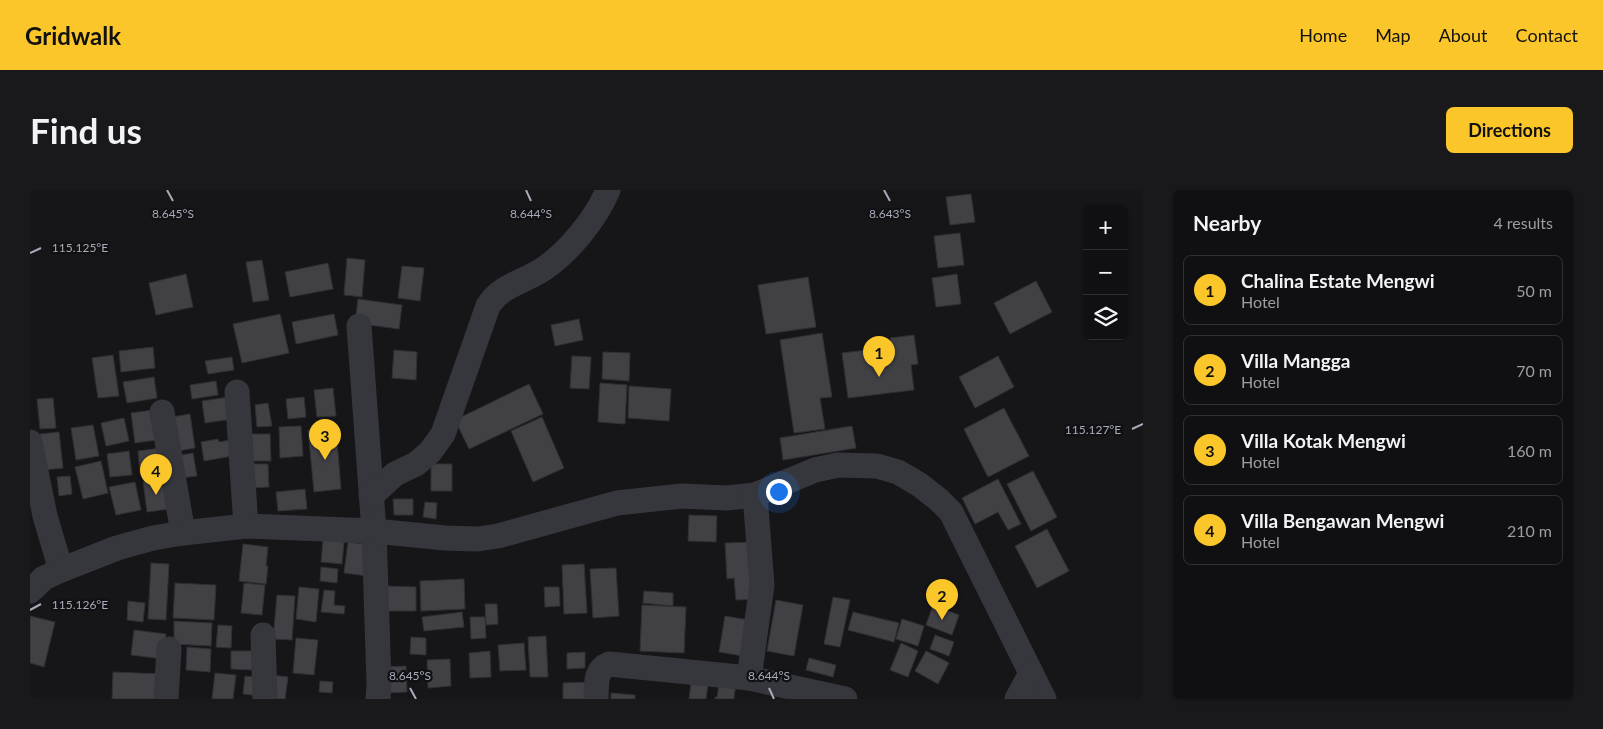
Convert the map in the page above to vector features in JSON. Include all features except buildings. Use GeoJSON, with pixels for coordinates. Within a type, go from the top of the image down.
{"type":"FeatureCollection","features":[{"type":"Feature","properties":{"kind":"street"},"geometry":{"type":"LineString","coordinates":[[371,496],[395,474],[416,464],[430,452],[443,434],[488,306],[493,298],[500,291],[552,263],[579,235],[594,215],[608,190]]}},
{"type":"Feature","properties":{"kind":"street"},"geometry":{"type":"LineString","coordinates":[[360,326],[374,531],[379,673],[378,699]]}},
{"type":"Feature","properties":{"kind":"street"},"geometry":{"type":"LineString","coordinates":[[237,392],[246,526]]}},
{"type":"Feature","properties":{"kind":"street"},"geometry":{"type":"LineString","coordinates":[[162,412],[182,534]]}},
{"type":"Feature","properties":{"kind":"street"},"geometry":{"type":"LineString","coordinates":[[30,442],[45,516],[61,570]]}},
{"type":"Feature","properties":{"kind":"street"},"geometry":{"type":"LineString","coordinates":[[30,591],[44,578],[61,570],[117,548],[153,538],[246,526],[374,531],[477,539],[498,536],[617,503],[682,496],[727,498],[755,496],[815,470],[838,465],[877,466],[898,472],[920,485],[951,512],[1044,699]]}},
{"type":"Feature","properties":{"kind":"street"},"geometry":{"type":"LineString","coordinates":[[749,678],[762,585],[755,496]]}},
{"type":"Feature","properties":{"kind":"street"},"geometry":{"type":"LineString","coordinates":[[263,635],[265,699]]}},
{"type":"Feature","properties":{"kind":"street"},"geometry":{"type":"LineString","coordinates":[[166,699],[169,649]]}},
{"type":"Feature","properties":{"kind":"street"},"geometry":{"type":"LineString","coordinates":[[596,699],[599,671],[603,666],[609,664],[749,678],[845,699]]}},
{"type":"Feature","properties":{"kind":"street"},"geometry":{"type":"LineString","coordinates":[[1017,699],[1032,673]]}},
{"type":"Feature","properties":{"kind":"place","name":"Chalina Estate Mengwi"},"geometry":{"type":"Point","coordinates":[879,377]}},
{"type":"Feature","properties":{"kind":"place","name":"Villa Kotak Mengwi"},"geometry":{"type":"Point","coordinates":[325,460]}},
{"type":"Feature","properties":{"kind":"place","name":"Villa Bengawan Mengwi"},"geometry":{"type":"Point","coordinates":[156,495]}},
{"type":"Feature","properties":{"kind":"place","name":"Villa Mangga"},"geometry":{"type":"Point","coordinates":[942,620]}}]}
